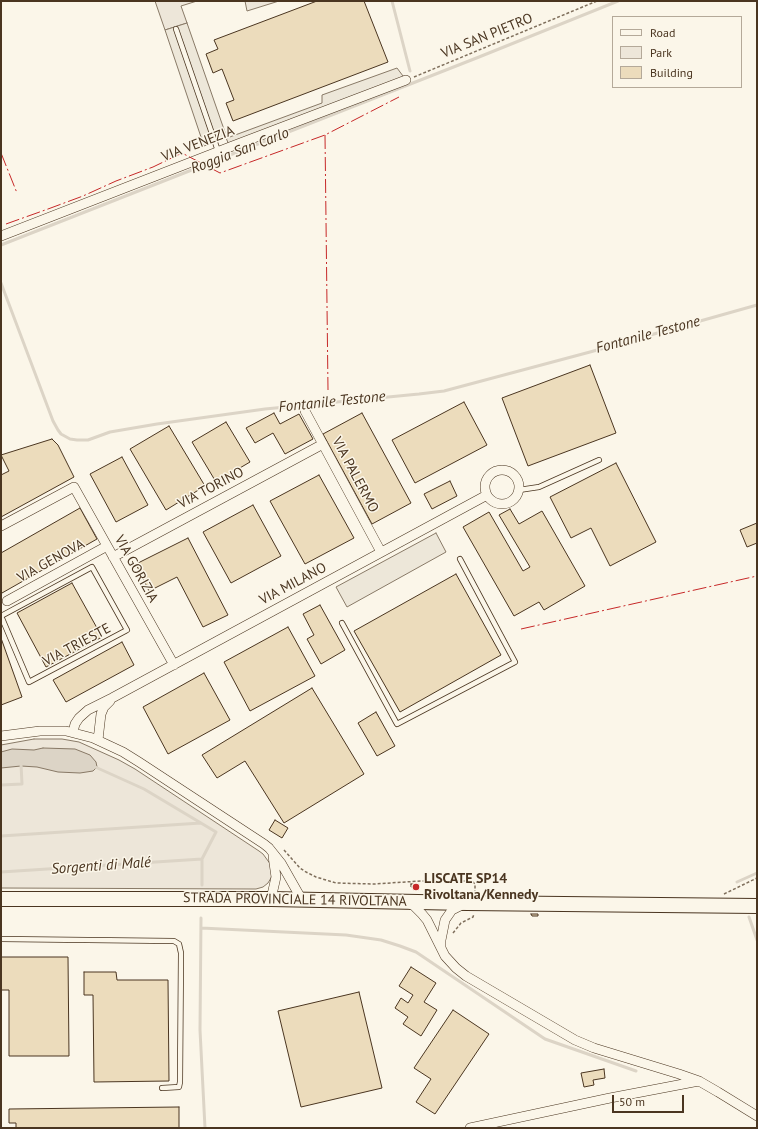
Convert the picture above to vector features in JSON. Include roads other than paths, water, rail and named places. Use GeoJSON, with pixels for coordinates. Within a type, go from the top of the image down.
{"type":"FeatureCollection","features":[{"type":"Feature","properties":{"kind":"main road","name":"STRADA PROVINCIALE 14 RIVOLTANA"},"geometry":{"type":"LineString","coordinates":[[1,899],[271,899],[757,906]]}},
{"type":"Feature","properties":{"kind":"street","name":"VIA VENEZIA"},"geometry":{"type":"LineString","coordinates":[[1,236],[218,151],[406,80]]}},
{"type":"Feature","properties":{"kind":"street","name":"VIA PALERMO"},"geometry":{"type":"LineString","coordinates":[[305,412],[381,552]]}},
{"type":"Feature","properties":{"kind":"street","name":"VIA TORINO"},"geometry":{"type":"LineString","coordinates":[[113,557],[323,444]]}},
{"type":"Feature","properties":{"kind":"street"},"geometry":{"type":"LineString","coordinates":[[501,470],[509,472],[516,477],[519,490],[513,500],[506,504],[500,504],[490,499],[487,495],[485,487],[487,478],[493,472],[501,470]]}},
{"type":"Feature","properties":{"kind":"street","name":"VIA GORIZIA"},"geometry":{"type":"LineString","coordinates":[[1,526],[74,487],[174,665]]}},
{"type":"Feature","properties":{"kind":"street","name":"VIA MILANO"},"geometry":{"type":"LineString","coordinates":[[73,732],[77,722],[85,712],[487,495]]}},
{"type":"Feature","properties":{"kind":"street","name":"VIA GENOVA"},"geometry":{"type":"LineString","coordinates":[[7,601],[107,546]]}},
{"type":"Feature","properties":{"kind":"street","name":"VIA MILANO"},"geometry":{"type":"LineString","coordinates":[[98,740],[101,714],[104,707],[112,698]]}},
{"type":"Feature","properties":{"kind":"street"},"geometry":{"type":"LineString","coordinates":[[1,736],[40,731],[62,730],[73,732],[98,740],[139,762],[264,844],[273,852],[281,863],[302,900]]}},
{"type":"Feature","properties":{"kind":"street"},"geometry":{"type":"LineString","coordinates":[[271,899],[276,881],[273,852]]}},
{"type":"Feature","properties":{"kind":"street"},"geometry":{"type":"LineString","coordinates":[[405,902],[414,906],[422,914],[449,961],[466,976],[568,1037],[594,1048],[679,1074],[699,1082],[757,1116]]}},
{"type":"Feature","properties":{"kind":"street"},"geometry":{"type":"LineString","coordinates":[[442,950],[440,940],[445,920],[452,910],[471,903]]}},
{"type":"Feature","properties":{"kind":"street"},"geometry":{"type":"LineString","coordinates":[[470,1128],[610,1098],[699,1082]]}},
{"type":"Feature","properties":{"kind":"lane"},"geometry":{"type":"LineString","coordinates":[[176,29],[218,151]]}},
{"type":"Feature","properties":{"kind":"lane"},"geometry":{"type":"LineString","coordinates":[[519,490],[539,487],[599,460]]}},
{"type":"Feature","properties":{"kind":"lane"},"geometry":{"type":"LineString","coordinates":[[342,623],[397,724],[515,662],[460,559]]}},
{"type":"Feature","properties":{"kind":"lane","name":"VIA TRIESTE"},"geometry":{"type":"LineString","coordinates":[[92,567],[127,630],[29,682],[1,616],[92,567]]}},
{"type":"Feature","properties":{"kind":"lane"},"geometry":{"type":"LineString","coordinates":[[1,939],[174,941],[180,944],[180,1082],[179,1087],[162,1088]]}},
{"type":"Feature","properties":{"kind":"waterway"},"geometry":{"type":"LineString","coordinates":[[392,1],[410,71]]}},
{"type":"Feature","properties":{"kind":"waterway","name":"Roggia San Carlo"},"geometry":{"type":"LineString","coordinates":[[1,245],[618,1]]}},
{"type":"Feature","properties":{"kind":"waterway","name":"Fontanile Testone"},"geometry":{"type":"LineString","coordinates":[[1,283],[53,421],[61,434],[70,439],[77,440],[88,440],[110,432],[157,424],[265,409],[444,391],[757,305]]}},
{"type":"Feature","properties":{"kind":"waterway"},"geometry":{"type":"LineString","coordinates":[[1,785],[22,784],[21,764]]}},
{"type":"Feature","properties":{"kind":"waterway"},"geometry":{"type":"LineString","coordinates":[[93,766],[144,789],[216,832],[202,859],[202,885]]}},
{"type":"Feature","properties":{"kind":"waterway","name":"Sorgenti di Malé"},"geometry":{"type":"LineString","coordinates":[[1,836],[201,823]]}},
{"type":"Feature","properties":{"kind":"waterway","name":"Sorgenti di Malé"},"geometry":{"type":"LineString","coordinates":[[1,872],[202,859]]}},
{"type":"Feature","properties":{"kind":"waterway"},"geometry":{"type":"LineString","coordinates":[[737,882],[757,873]]}},
{"type":"Feature","properties":{"kind":"waterway"},"geometry":{"type":"LineString","coordinates":[[749,917],[757,940]]}},
{"type":"Feature","properties":{"kind":"waterway"},"geometry":{"type":"LineString","coordinates":[[201,918],[200,1030],[205,1128]]}},
{"type":"Feature","properties":{"kind":"waterway"},"geometry":{"type":"LineString","coordinates":[[201,928],[346,935],[381,940],[400,946],[416,952],[545,1039],[636,1071]]}},
{"type":"Feature","properties":{"kind":"place","name":"LISCATE SP14 Rivoltana/Kennedy"},"geometry":{"type":"Point","coordinates":[416,887]}}]}
